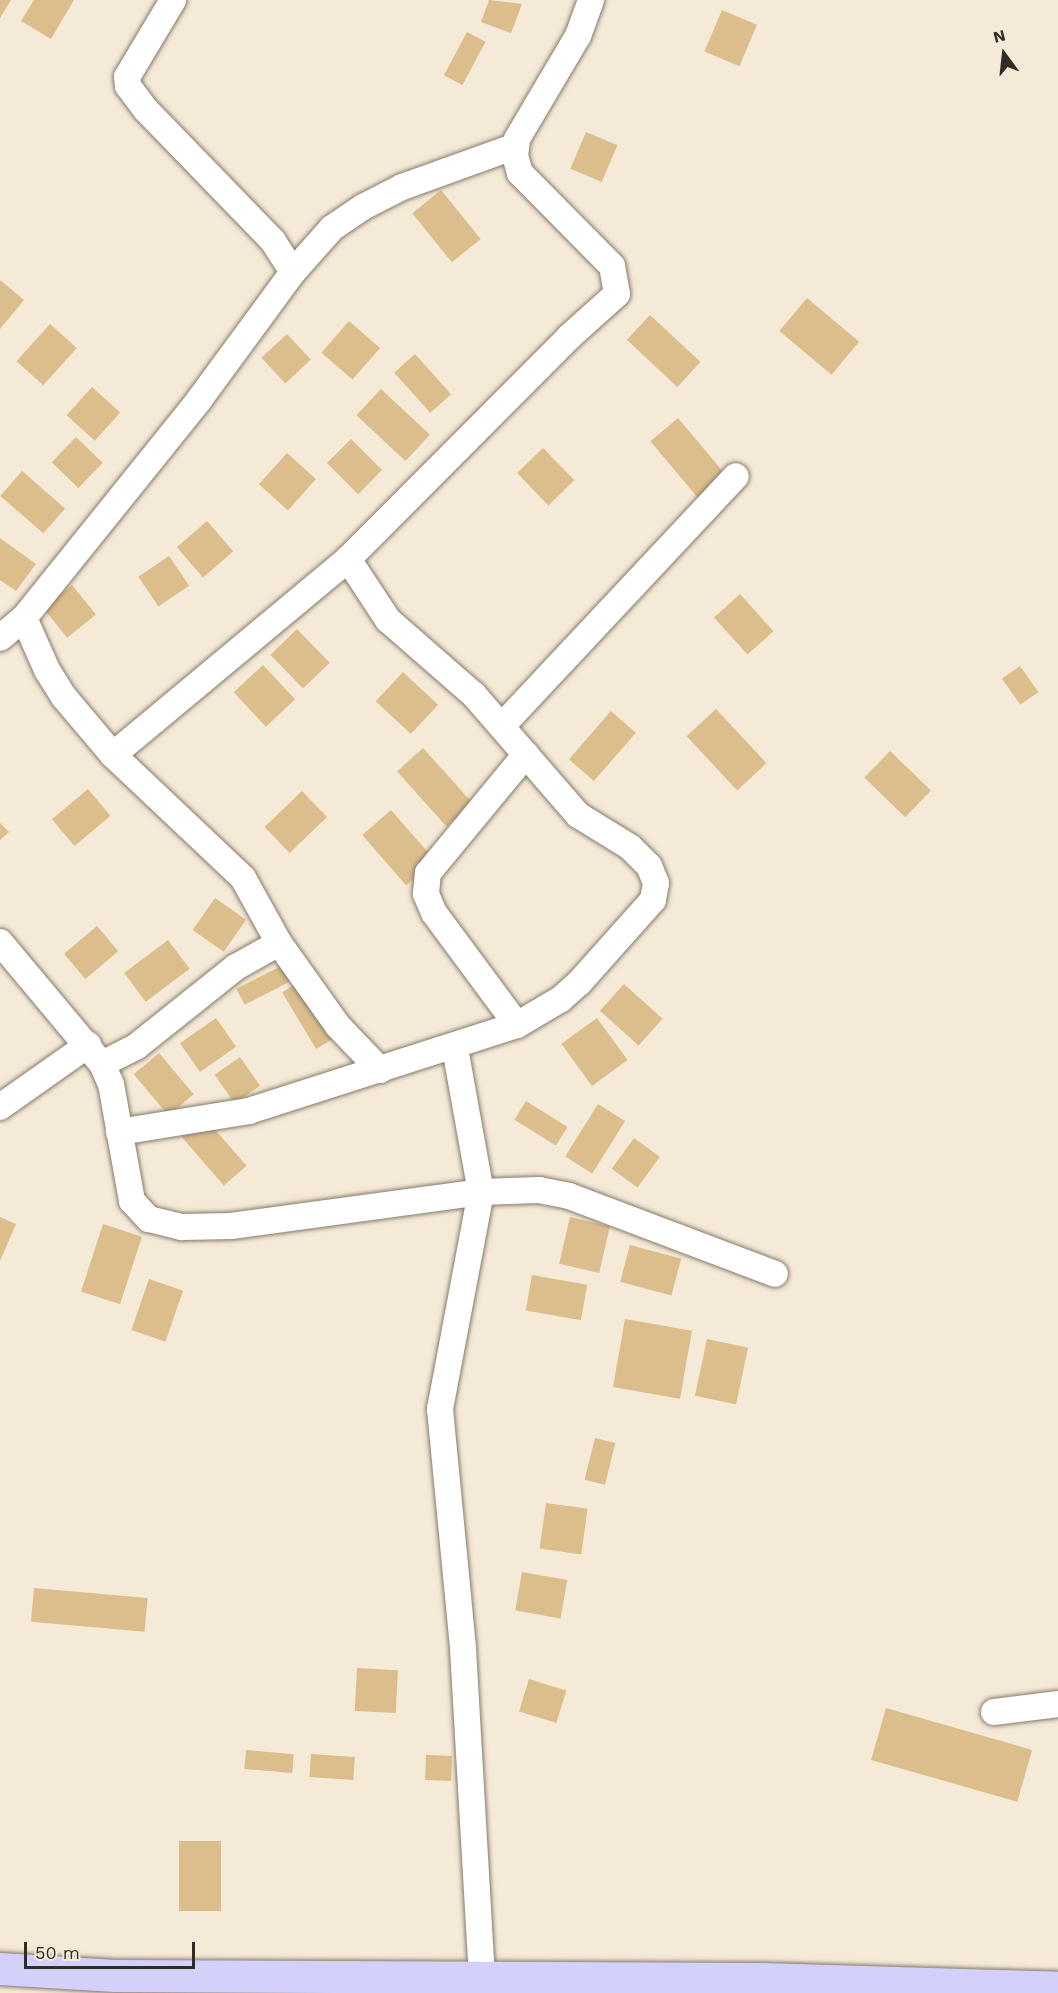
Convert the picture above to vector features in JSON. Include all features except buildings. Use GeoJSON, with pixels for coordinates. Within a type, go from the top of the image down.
{"type":"FeatureCollection","features":[{"type":"Feature","properties":{"kind":"main road"},"geometry":{"type":"LineString","coordinates":[[0,1969],[116,1976],[482,1977],[760,1986],[1051,1990]]}},
{"type":"Feature","properties":{"kind":"street"},"geometry":{"type":"LineString","coordinates":[[173,0],[128,77],[128,86],[146,110],[273,241],[293,272]]}},
{"type":"Feature","properties":{"kind":"street"},"geometry":{"type":"LineString","coordinates":[[113,755],[348,559],[569,337],[617,294],[612,266],[520,173],[516,146],[578,36],[591,0]]}},
{"type":"Feature","properties":{"kind":"street"},"geometry":{"type":"LineString","coordinates":[[0,638],[24,618],[249,336],[293,272],[332,228],[363,207],[402,187],[516,146]]}},
{"type":"Feature","properties":{"kind":"street"},"geometry":{"type":"LineString","coordinates":[[502,726],[736,476]]}},
{"type":"Feature","properties":{"kind":"street"},"geometry":{"type":"LineString","coordinates":[[119,1132],[249,1111],[455,1048],[517,1025],[561,999],[579,983],[653,900],[656,883],[649,866],[630,847],[578,815],[502,726],[461,683],[388,620],[348,559]]}},
{"type":"Feature","properties":{"kind":"street"},"geometry":{"type":"LineString","coordinates":[[24,618],[46,670],[113,755],[243,878],[279,943],[338,1026],[380,1070]]}},
{"type":"Feature","properties":{"kind":"street"},"geometry":{"type":"LineString","coordinates":[[517,1025],[434,913],[426,894],[428,873],[526,754]]}},
{"type":"Feature","properties":{"kind":"street"},"geometry":{"type":"LineString","coordinates":[[0,942],[95,1054],[111,1084],[132,1201],[149,1219],[182,1227],[231,1226],[481,1192],[539,1190],[569,1196],[775,1274]]}},
{"type":"Feature","properties":{"kind":"street"},"geometry":{"type":"LineString","coordinates":[[0,1107],[95,1054],[137,1046],[236,967],[279,943]]}},
{"type":"Feature","properties":{"kind":"street"},"geometry":{"type":"LineString","coordinates":[[455,1048],[481,1192],[440,1409],[463,1648],[482,1977]]}},
{"type":"Feature","properties":{"kind":"street"},"geometry":{"type":"LineString","coordinates":[[994,1712],[1058,1704]]}}]}
